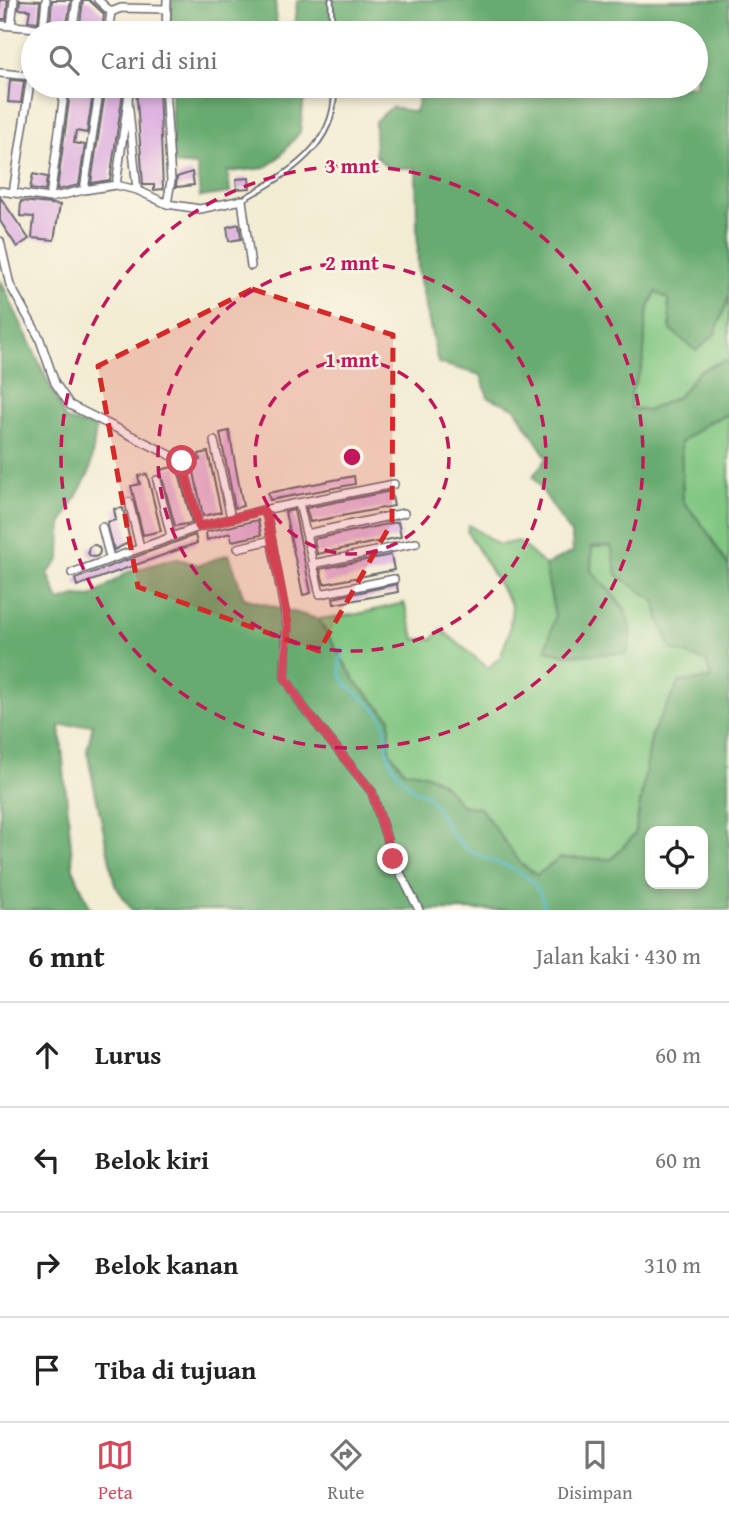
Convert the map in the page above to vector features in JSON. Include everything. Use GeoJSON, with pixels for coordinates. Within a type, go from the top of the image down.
{"type":"FeatureCollection","features":[{"type":"Feature","properties":{"kind":"street"},"geometry":{"type":"LineString","coordinates":[[11,26],[14,0]]}},
{"type":"Feature","properties":{"kind":"street"},"geometry":{"type":"LineString","coordinates":[[44,21],[46,0]]}},
{"type":"Feature","properties":{"kind":"street"},"geometry":{"type":"LineString","coordinates":[[74,21],[77,0]]}},
{"type":"Feature","properties":{"kind":"street"},"geometry":{"type":"LineString","coordinates":[[98,0],[111,12]]}},
{"type":"Feature","properties":{"kind":"street"},"geometry":{"type":"LineString","coordinates":[[166,21],[167,0]]}},
{"type":"Feature","properties":{"kind":"street"},"geometry":{"type":"LineString","coordinates":[[110,21],[111,12],[121,4],[151,4],[167,9]]}},
{"type":"Feature","properties":{"kind":"street"},"geometry":{"type":"LineString","coordinates":[[0,25],[21,27]]}},
{"type":"Feature","properties":{"kind":"street"},"geometry":{"type":"LineString","coordinates":[[0,73],[21,75]]}},
{"type":"Feature","properties":{"kind":"street"},"geometry":{"type":"LineString","coordinates":[[13,193],[28,98]]}},
{"type":"Feature","properties":{"kind":"street"},"geometry":{"type":"LineString","coordinates":[[50,198],[63,98]]}},
{"type":"Feature","properties":{"kind":"street"},"geometry":{"type":"LineString","coordinates":[[85,190],[98,98]]}},
{"type":"Feature","properties":{"kind":"street"},"geometry":{"type":"LineString","coordinates":[[167,98],[171,181],[167,204]]}},
{"type":"Feature","properties":{"kind":"street"},"geometry":{"type":"LineString","coordinates":[[116,185],[128,100]]}},
{"type":"Feature","properties":{"kind":"street"},"geometry":{"type":"LineString","coordinates":[[128,100],[138,190]]}},
{"type":"Feature","properties":{"kind":"street"},"geometry":{"type":"LineString","coordinates":[[0,191],[50,198],[116,185],[138,190],[167,204],[201,209],[242,200],[251,265]]}},
{"type":"Feature","properties":{"kind":"street"},"geometry":{"type":"LineString","coordinates":[[0,241],[10,285],[39,337],[60,392],[70,405],[182,461],[199,527]]}},
{"type":"Feature","properties":{"kind":"street"},"geometry":{"type":"LineString","coordinates":[[214,440],[231,518]]}},
{"type":"Feature","properties":{"kind":"street"},"geometry":{"type":"LineString","coordinates":[[157,480],[171,536]]}},
{"type":"Feature","properties":{"kind":"street"},"geometry":{"type":"LineString","coordinates":[[72,573],[171,536],[231,518],[394,484]]}},
{"type":"Feature","properties":{"kind":"street"},"geometry":{"type":"LineString","coordinates":[[129,502],[140,547]]}},
{"type":"Feature","properties":{"kind":"street"},"geometry":{"type":"LineString","coordinates":[[299,503],[320,594],[394,579]]}},
{"type":"Feature","properties":{"kind":"street"},"geometry":{"type":"LineString","coordinates":[[263,510],[288,625],[285,677],[303,707],[372,792],[393,859],[419,910]]}},
{"type":"Feature","properties":{"kind":"street"},"geometry":{"type":"LineString","coordinates":[[306,534],[404,513]]}},
{"type":"Feature","properties":{"kind":"street"},"geometry":{"type":"LineString","coordinates":[[102,527],[110,558]]}},
{"type":"Feature","properties":{"kind":"street"},"geometry":{"type":"LineString","coordinates":[[238,548],[271,540]]}},
{"type":"Feature","properties":{"kind":"street"},"geometry":{"type":"LineString","coordinates":[[313,564],[416,543]]}},
{"type":"Feature","properties":{"kind":"lane"},"geometry":{"type":"LineString","coordinates":[[331,0],[332,21]]}},
{"type":"Feature","properties":{"kind":"lane"},"geometry":{"type":"LineString","coordinates":[[242,200],[284,174],[311,153],[326,134],[335,98]]}},
{"type":"Feature","properties":{"kind":"highlighted area"},"geometry":{"type":"Polygon","coordinates":[[[252,289],[393,335],[392,522],[319,651],[138,587],[98,366],[252,289]]]}},
{"type":"Feature","properties":{"kind":"green space"},"geometry":{"type":"Polygon","coordinates":[[[171,0],[275,0],[276,21],[170,21],[171,0]]]}},
{"type":"Feature","properties":{"kind":"green space"},"geometry":{"type":"Polygon","coordinates":[[[297,0],[729,0],[729,297],[715,334],[696,351],[671,330],[668,299],[656,292],[646,320],[642,366],[632,390],[630,408],[647,411],[679,396],[699,371],[725,360],[729,367],[729,414],[709,422],[681,442],[683,501],[705,528],[729,567],[729,910],[132,910],[115,885],[96,795],[87,751],[93,724],[60,726],[73,869],[91,910],[0,910],[0,279],[66,420],[96,428],[90,471],[61,525],[60,559],[48,573],[59,601],[76,596],[91,597],[128,572],[175,558],[199,565],[229,554],[244,598],[318,619],[356,682],[390,718],[390,752],[404,771],[431,776],[461,805],[480,808],[521,864],[537,875],[560,858],[612,859],[635,834],[652,733],[680,682],[711,679],[707,662],[671,649],[655,601],[617,575],[611,546],[592,547],[591,570],[622,607],[627,617],[630,640],[627,653],[568,655],[546,650],[555,616],[545,565],[573,552],[572,536],[533,476],[547,458],[515,408],[488,397],[481,375],[438,363],[418,271],[416,168],[388,168],[375,155],[375,121],[392,107],[415,112],[419,98],[708,98],[708,21],[296,21],[297,0]]]}},
{"type":"Feature","properties":{"kind":"green space"},"geometry":{"type":"Polygon","coordinates":[[[171,98],[304,98],[300,132],[280,156],[265,168],[228,172],[230,193],[200,197],[197,166],[173,164],[171,98]]]}},
{"type":"Feature","properties":{"kind":"green space"},"geometry":{"type":"Polygon","coordinates":[[[656,291],[668,299],[671,330],[715,334],[729,297],[729,367],[725,361],[699,371],[679,396],[647,411],[630,408],[629,391],[641,369],[645,310],[656,291]]]}},
{"type":"Feature","properties":{"kind":"green space"},"geometry":{"type":"Polygon","coordinates":[[[729,414],[729,567],[705,528],[683,501],[681,442],[709,422],[729,414]]]}},
{"type":"Feature","properties":{"kind":"green space"},"geometry":{"type":"Polygon","coordinates":[[[469,525],[499,545],[518,541],[545,565],[555,616],[627,610],[591,571],[592,547],[611,546],[655,601],[660,622],[707,662],[711,679],[680,682],[652,733],[635,834],[612,859],[560,858],[537,876],[521,864],[480,808],[461,805],[431,776],[405,771],[390,752],[390,718],[356,682],[318,619],[358,614],[404,603],[415,639],[432,639],[442,630],[488,668],[500,657],[509,633],[512,606],[467,531],[469,525]]]}},
{"type":"Feature","properties":{"kind":"building"},"geometry":{"type":"Polygon","coordinates":[[[0,0],[8,0],[6,19],[0,19],[0,0]]]}},
{"type":"Feature","properties":{"kind":"building"},"geometry":{"type":"Polygon","coordinates":[[[20,0],[40,1],[38,21],[28,21],[30,10],[19,9],[20,0]]]}},
{"type":"Feature","properties":{"kind":"building"},"geometry":{"type":"Polygon","coordinates":[[[52,0],[71,0],[68,21],[50,21],[52,0]]]}},
{"type":"Feature","properties":{"kind":"building"},"geometry":{"type":"Polygon","coordinates":[[[83,0],[89,0],[104,14],[103,21],[80,21],[83,0]]]}},
{"type":"Feature","properties":{"kind":"building"},"geometry":{"type":"Polygon","coordinates":[[[10,80],[21,81],[21,103],[8,102],[10,80]]]}},
{"type":"Feature","properties":{"kind":"building"},"geometry":{"type":"Polygon","coordinates":[[[69,98],[92,98],[87,133],[76,131],[74,143],[85,145],[79,185],[57,190],[69,98]]]}},
{"type":"Feature","properties":{"kind":"building"},"geometry":{"type":"Polygon","coordinates":[[[104,98],[122,98],[110,180],[91,183],[104,98]]]}},
{"type":"Feature","properties":{"kind":"building"},"geometry":{"type":"Polygon","coordinates":[[[137,98],[159,98],[163,189],[154,190],[154,185],[143,185],[137,98]]]}},
{"type":"Feature","properties":{"kind":"building"},"geometry":{"type":"Polygon","coordinates":[[[192,172],[194,185],[176,187],[177,177],[192,172]]]}},
{"type":"Feature","properties":{"kind":"building"},"geometry":{"type":"Polygon","coordinates":[[[33,174],[47,177],[45,191],[30,189],[33,174]]]}},
{"type":"Feature","properties":{"kind":"building"},"geometry":{"type":"Polygon","coordinates":[[[249,178],[250,188],[237,189],[236,179],[249,178]]]}},
{"type":"Feature","properties":{"kind":"building"},"geometry":{"type":"Polygon","coordinates":[[[0,197],[29,239],[17,247],[0,221],[0,197]]]}},
{"type":"Feature","properties":{"kind":"building"},"geometry":{"type":"Polygon","coordinates":[[[21,201],[60,205],[54,240],[32,238],[34,217],[20,216],[21,201]]]}},
{"type":"Feature","properties":{"kind":"building"},"geometry":{"type":"Polygon","coordinates":[[[239,224],[241,239],[229,241],[227,227],[239,224]]]}},
{"type":"Feature","properties":{"kind":"building"},"geometry":{"type":"Polygon","coordinates":[[[229,431],[243,506],[235,508],[220,433],[229,431]]]}},
{"type":"Feature","properties":{"kind":"building"},"geometry":{"type":"Polygon","coordinates":[[[208,452],[221,512],[203,516],[192,462],[200,460],[199,454],[208,452]]]}},
{"type":"Feature","properties":{"kind":"building"},"geometry":{"type":"Polygon","coordinates":[[[177,466],[192,523],[175,526],[160,470],[177,466]]]}},
{"type":"Feature","properties":{"kind":"building"},"geometry":{"type":"Polygon","coordinates":[[[147,474],[161,531],[143,535],[131,486],[140,484],[138,476],[147,474]]]}},
{"type":"Feature","properties":{"kind":"building"},"geometry":{"type":"Polygon","coordinates":[[[354,476],[355,484],[270,500],[268,493],[354,476]]]}},
{"type":"Feature","properties":{"kind":"building"},"geometry":{"type":"Polygon","coordinates":[[[391,491],[394,506],[310,522],[306,508],[391,491]]]}},
{"type":"Feature","properties":{"kind":"building"},"geometry":{"type":"Polygon","coordinates":[[[123,508],[130,542],[114,550],[107,522],[116,520],[114,509],[123,508]]]}},
{"type":"Feature","properties":{"kind":"building"},"geometry":{"type":"Polygon","coordinates":[[[294,510],[311,593],[303,595],[285,512],[294,510]]]}},
{"type":"Feature","properties":{"kind":"building"},"geometry":{"type":"Polygon","coordinates":[[[258,520],[261,535],[232,541],[230,533],[207,540],[206,532],[258,520]]]}},
{"type":"Feature","properties":{"kind":"building"},"geometry":{"type":"Polygon","coordinates":[[[398,522],[401,537],[317,554],[314,539],[398,522]]]}},
{"type":"Feature","properties":{"kind":"building"},"geometry":{"type":"Polygon","coordinates":[[[195,535],[197,543],[77,586],[75,579],[195,535]]]}},
{"type":"Feature","properties":{"kind":"building"},"geometry":{"type":"Polygon","coordinates":[[[94,545],[100,551],[94,557],[88,551],[94,545]]]}},
{"type":"Feature","properties":{"kind":"building"},"geometry":{"type":"Polygon","coordinates":[[[391,555],[394,570],[324,584],[320,569],[391,555]]]}},
{"type":"Feature","properties":{"kind":"building"},"geometry":{"type":"Polygon","coordinates":[[[397,584],[398,592],[334,604],[333,598],[397,584]]]}},
{"type":"Feature","properties":{"kind":"waterway"},"geometry":{"type":"LineString","coordinates":[[344,648],[340,663],[341,674],[345,683],[368,702],[383,720],[393,766],[412,788],[430,798],[459,842],[484,858],[522,874],[532,882],[540,894],[545,910]]}},
{"type":"Feature","properties":{"kind":"route"},"geometry":{"type":"LineString","coordinates":[[182,461],[186,467],[199,527],[263,510],[267,516],[288,625],[285,677],[303,707],[372,792],[393,859]]}}]}
